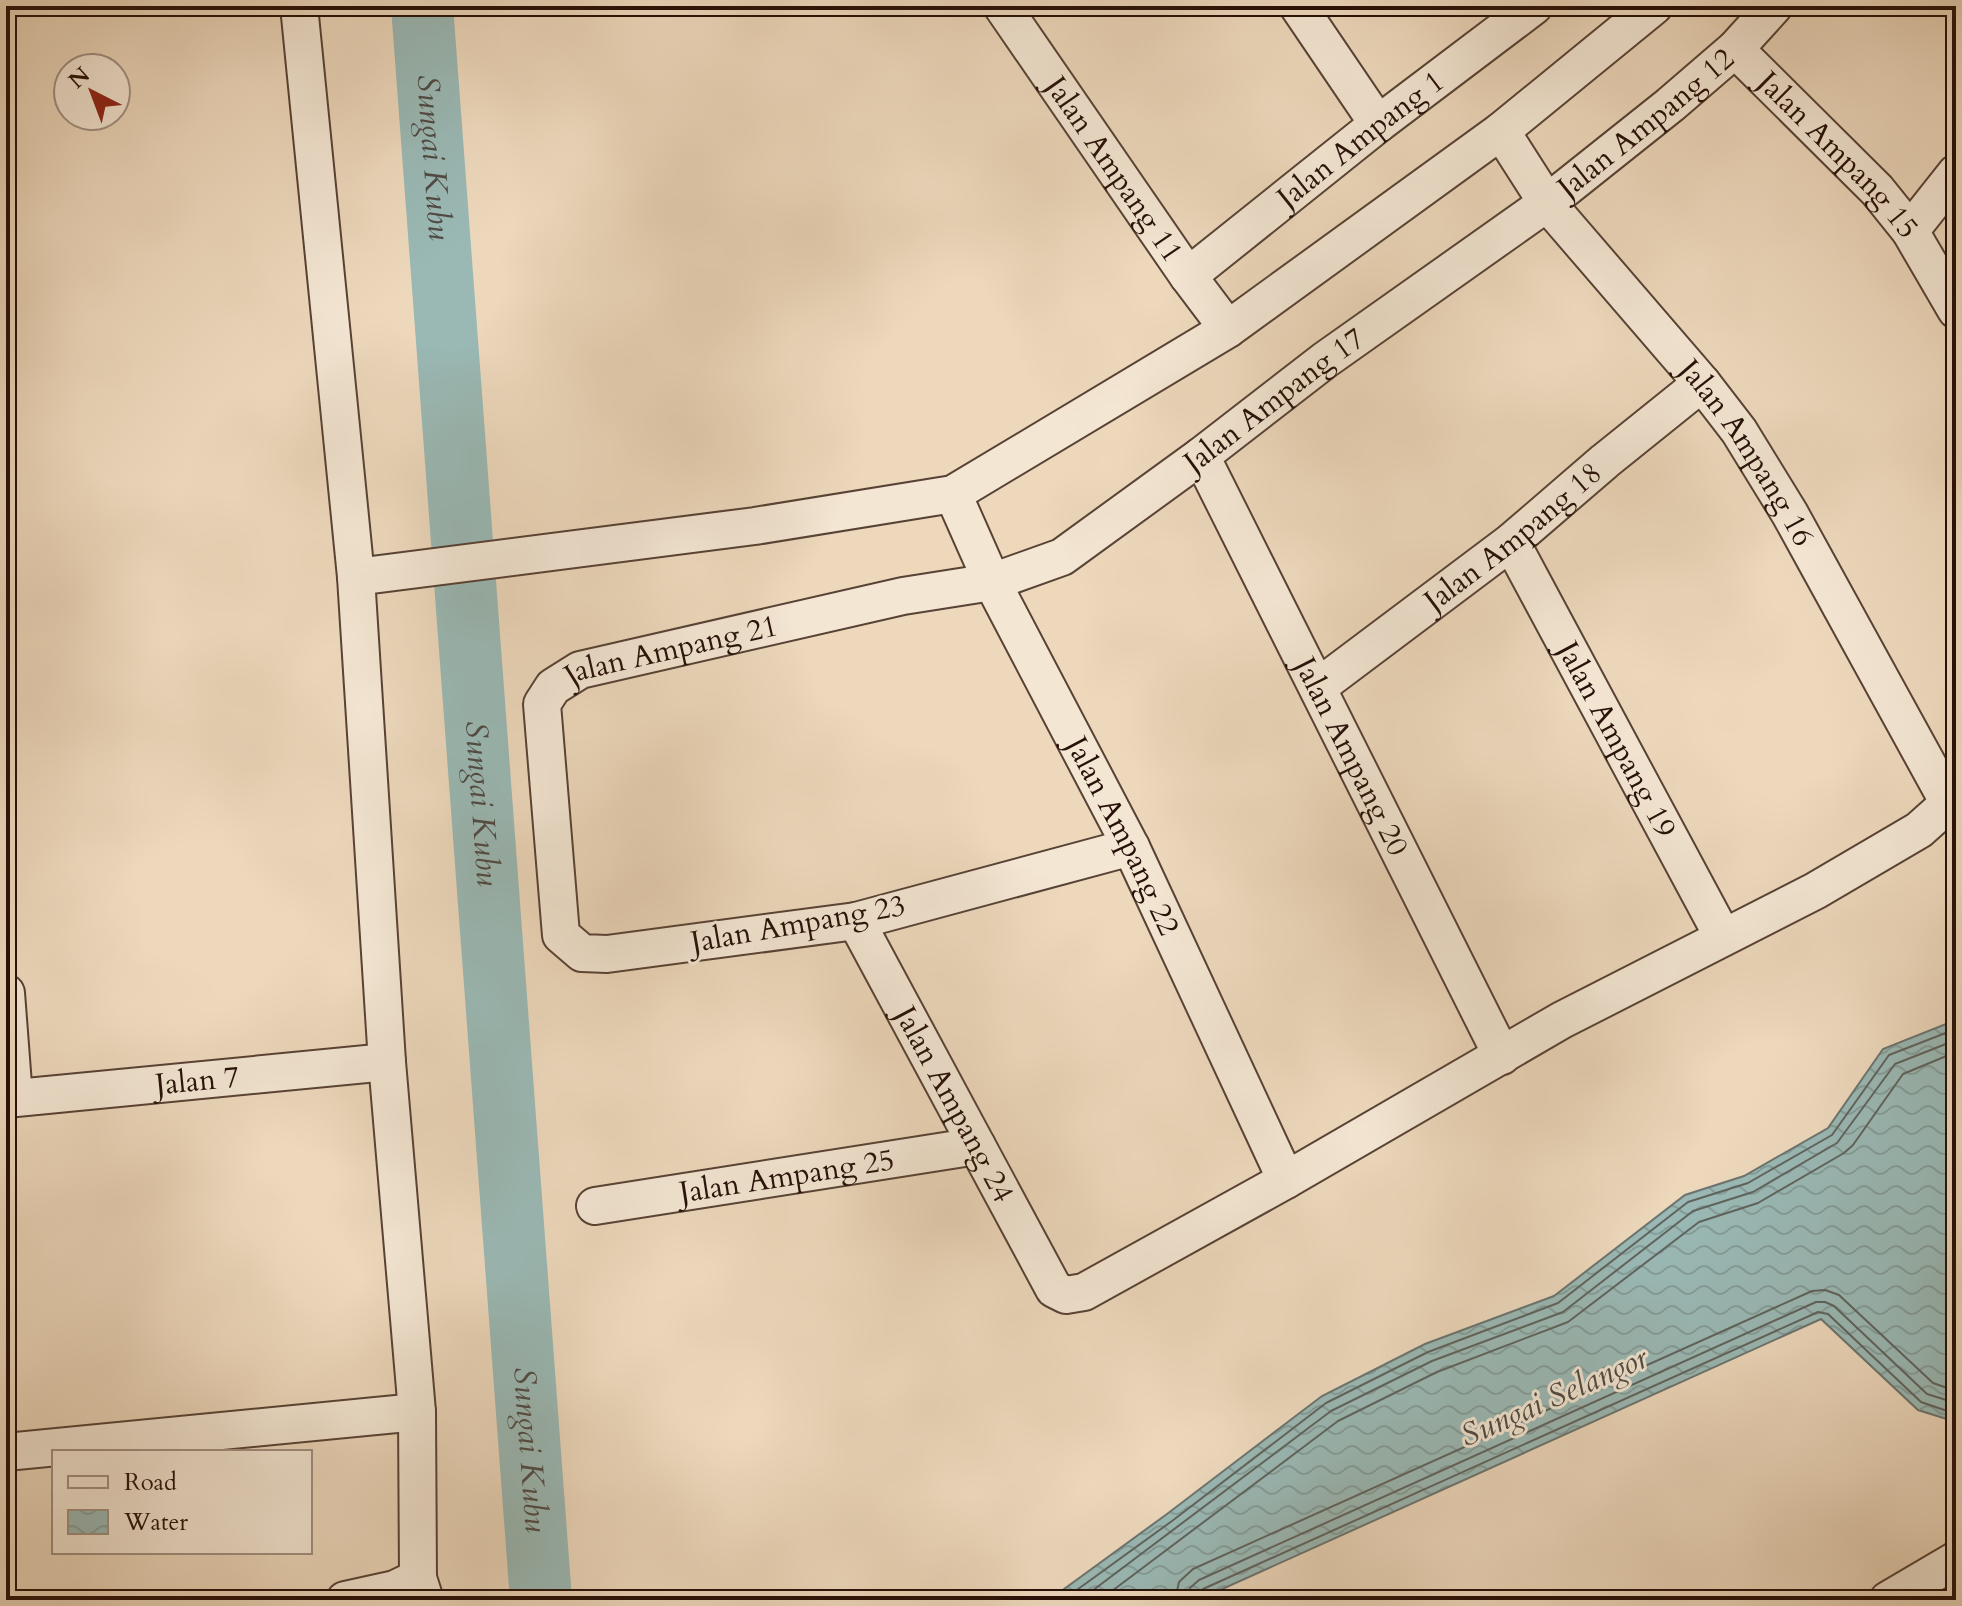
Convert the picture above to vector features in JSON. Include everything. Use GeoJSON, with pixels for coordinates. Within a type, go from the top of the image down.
{"type":"FeatureCollection","features":[{"type":"Feature","properties":{"kind":"street"},"geometry":{"type":"LineString","coordinates":[[299,6],[356,577],[387,1062],[417,1412],[421,1589],[395,1589],[345,1600]]}},
{"type":"Feature","properties":{"kind":"street","name":"Jalan Ampang 11"},"geometry":{"type":"LineString","coordinates":[[1002,6],[1228,329]]}},
{"type":"Feature","properties":{"kind":"street"},"geometry":{"type":"LineString","coordinates":[[1298,6],[1378,124]]}},
{"type":"Feature","properties":{"kind":"street","name":"Jalan Ampang 1"},"geometry":{"type":"LineString","coordinates":[[1188,276],[1378,124],[1534,6]]}},
{"type":"Feature","properties":{"kind":"street","name":"Jalan Ampang 12"},"geometry":{"type":"LineString","coordinates":[[1547,203],[1735,49],[1774,6]]}},
{"type":"Feature","properties":{"kind":"street"},"geometry":{"type":"LineString","coordinates":[[356,577],[755,526],[953,494],[1228,329],[1501,131],[1633,12]]}},
{"type":"Feature","properties":{"kind":"street","name":"Jalan Ampang 15"},"geometry":{"type":"LineString","coordinates":[[1735,49],[1877,190],[1910,231],[1956,310]]}},
{"type":"Feature","properties":{"kind":"street","name":"Jalan Ampang 16"},"geometry":{"type":"LineString","coordinates":[[1501,131],[1547,203],[1702,383],[1739,431],[1790,514],[1953,801]]}},
{"type":"Feature","properties":{"kind":"street"},"geometry":{"type":"LineString","coordinates":[[1910,231],[1956,173]]}},
{"type":"Feature","properties":{"kind":"street","name":"Jalan Ampang 17"},"geometry":{"type":"LineString","coordinates":[[992,582],[1062,557],[1201,456],[1325,360],[1547,203]]}},
{"type":"Feature","properties":{"kind":"street","name":"Jalan Ampang 18"},"geometry":{"type":"LineString","coordinates":[[1318,687],[1511,542],[1702,383]]}},
{"type":"Feature","properties":{"kind":"street","name":"Jalan Ampang 20"},"geometry":{"type":"LineString","coordinates":[[1201,456],[1502,1056]]}},
{"type":"Feature","properties":{"kind":"street","name":"Jalan Ampang 22"},"geometry":{"type":"LineString","coordinates":[[953,494],[992,582],[1131,847],[1286,1180]]}},
{"type":"Feature","properties":{"kind":"street","name":"Jalan Ampang 19"},"geometry":{"type":"LineString","coordinates":[[1511,542],[1723,937]]}},
{"type":"Feature","properties":{"kind":"street","name":"Jalan Ampang 21"},"geometry":{"type":"LineString","coordinates":[[561,935],[542,704],[553,687],[580,670],[903,596],[992,582]]}},
{"type":"Feature","properties":{"kind":"street"},"geometry":{"type":"LineString","coordinates":[[1286,1180],[1562,1020],[1815,891],[1919,830],[1953,801]]}},
{"type":"Feature","properties":{"kind":"street","name":"Jalan Ampang 23"},"geometry":{"type":"LineString","coordinates":[[561,935],[582,953],[607,954],[856,921],[1131,847]]}},
{"type":"Feature","properties":{"kind":"street","name":"Jalan Ampang 24"},"geometry":{"type":"LineString","coordinates":[[856,921],[1054,1289],[1066,1295],[1084,1292],[1286,1180]]}},
{"type":"Feature","properties":{"kind":"street"},"geometry":{"type":"LineString","coordinates":[[6,993],[10,1099]]}},
{"type":"Feature","properties":{"kind":"street","name":"Jalan 7"},"geometry":{"type":"LineString","coordinates":[[10,1099],[387,1062]]}},
{"type":"Feature","properties":{"kind":"street","name":"Jalan Ampang 25"},"geometry":{"type":"LineString","coordinates":[[595,1206],[977,1146]]}},
{"type":"Feature","properties":{"kind":"street"},"geometry":{"type":"LineString","coordinates":[[6,1452],[417,1412]]}},
{"type":"Feature","properties":{"kind":"street"},"geometry":{"type":"LineString","coordinates":[[1888,1600],[1956,1560]]}},
{"type":"Feature","properties":{"kind":"water","name":"Sungai Selangor"},"geometry":{"type":"Polygon","coordinates":[[[1956,1020],[1956,1422],[1918,1410],[1821,1319],[1198,1600],[1049,1600],[1322,1396],[1425,1344],[1554,1296],[1685,1195],[1744,1176],[1828,1128],[1883,1049],[1956,1020]]]}},
{"type":"Feature","properties":{"kind":"waterway","name":"Sungai Kubu"},"geometry":{"type":"LineString","coordinates":[[422,6],[541,1600]]}}]}
